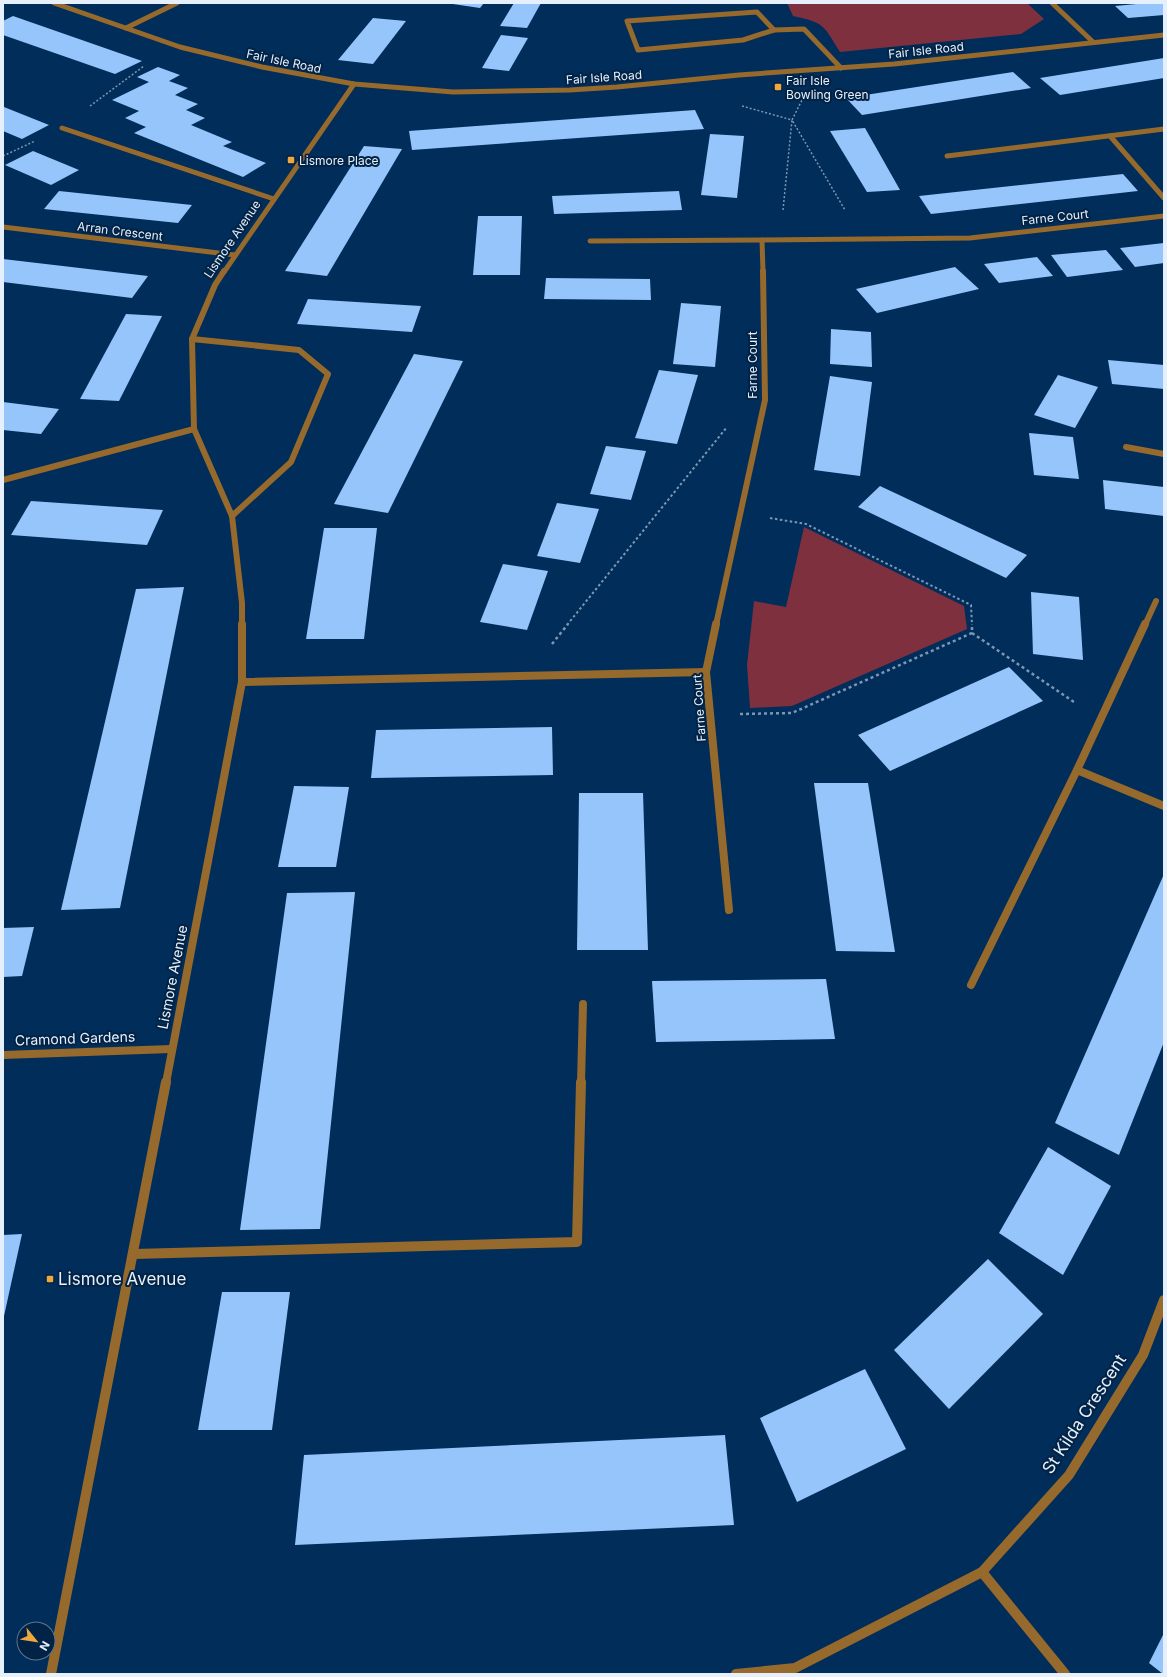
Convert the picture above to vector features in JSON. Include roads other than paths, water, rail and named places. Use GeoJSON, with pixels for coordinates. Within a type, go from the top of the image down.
{"type":"FeatureCollection","features":[{"type":"Feature","properties":{"kind":"street","name":"Fair Isle Road"},"geometry":{"type":"LineString","coordinates":[[54,3],[173,44],[262,67],[354,84],[453,92],[570,90],[739,75],[841,68],[1164,35]]}},
{"type":"Feature","properties":{"kind":"street"},"geometry":{"type":"LineString","coordinates":[[126,28],[177,3]]}},
{"type":"Feature","properties":{"kind":"street"},"geometry":{"type":"LineString","coordinates":[[1052,3],[1093,42]]}},
{"type":"Feature","properties":{"kind":"street"},"geometry":{"type":"LineString","coordinates":[[774,30],[757,12],[627,21],[638,50],[743,40],[774,30],[804,29],[841,68]]}},
{"type":"Feature","properties":{"kind":"street","name":"Lismore Avenue"},"geometry":{"type":"LineString","coordinates":[[51,1674],[134,1254],[171,1049],[242,682],[242,603],[232,516],[194,429],[192,339],[214,285],[354,84]]}},
{"type":"Feature","properties":{"kind":"street"},"geometry":{"type":"LineString","coordinates":[[62,128],[274,199]]}},
{"type":"Feature","properties":{"kind":"street"},"geometry":{"type":"LineString","coordinates":[[947,156],[1164,129]]}},
{"type":"Feature","properties":{"kind":"street"},"geometry":{"type":"LineString","coordinates":[[1110,136],[1164,198]]}},
{"type":"Feature","properties":{"kind":"street","name":"Farne Court"},"geometry":{"type":"LineString","coordinates":[[729,910],[706,672],[765,400],[762,240],[970,238],[1164,216]]}},
{"type":"Feature","properties":{"kind":"street","name":"Arran Crescent"},"geometry":{"type":"LineString","coordinates":[[3,227],[235,256]]}},
{"type":"Feature","properties":{"kind":"street"},"geometry":{"type":"LineString","coordinates":[[590,241],[762,240]]}},
{"type":"Feature","properties":{"kind":"street"},"geometry":{"type":"LineString","coordinates":[[192,339],[299,350],[328,374],[292,462],[232,516]]}},
{"type":"Feature","properties":{"kind":"street"},"geometry":{"type":"LineString","coordinates":[[3,480],[194,429]]}},
{"type":"Feature","properties":{"kind":"street"},"geometry":{"type":"LineString","coordinates":[[1126,447],[1164,454]]}},
{"type":"Feature","properties":{"kind":"street"},"geometry":{"type":"LineString","coordinates":[[971,985],[1077,770],[1156,601]]}},
{"type":"Feature","properties":{"kind":"street"},"geometry":{"type":"LineString","coordinates":[[242,682],[706,672]]}},
{"type":"Feature","properties":{"kind":"street"},"geometry":{"type":"LineString","coordinates":[[1077,770],[1164,806]]}},
{"type":"Feature","properties":{"kind":"street"},"geometry":{"type":"LineString","coordinates":[[134,1254],[578,1242],[583,1004]]}},
{"type":"Feature","properties":{"kind":"street","name":"Cramond Gardens"},"geometry":{"type":"LineString","coordinates":[[3,1055],[171,1049]]}},
{"type":"Feature","properties":{"kind":"street","name":"St Kilda Crescent"},"geometry":{"type":"LineString","coordinates":[[736,1674],[795,1668],[982,1572],[1069,1475],[1143,1355],[1164,1300]]}},
{"type":"Feature","properties":{"kind":"street"},"geometry":{"type":"LineString","coordinates":[[982,1572],[1066,1674]]}},
{"type":"Feature","properties":{"kind":"place","name":"Fair Isle Bowling Green"},"geometry":{"type":"Point","coordinates":[778,87]}},
{"type":"Feature","properties":{"kind":"place","name":"Lismore Place"},"geometry":{"type":"Point","coordinates":[291,160]}},
{"type":"Feature","properties":{"kind":"place","name":"Lismore Avenue"},"geometry":{"type":"Point","coordinates":[50,1279]}}]}
